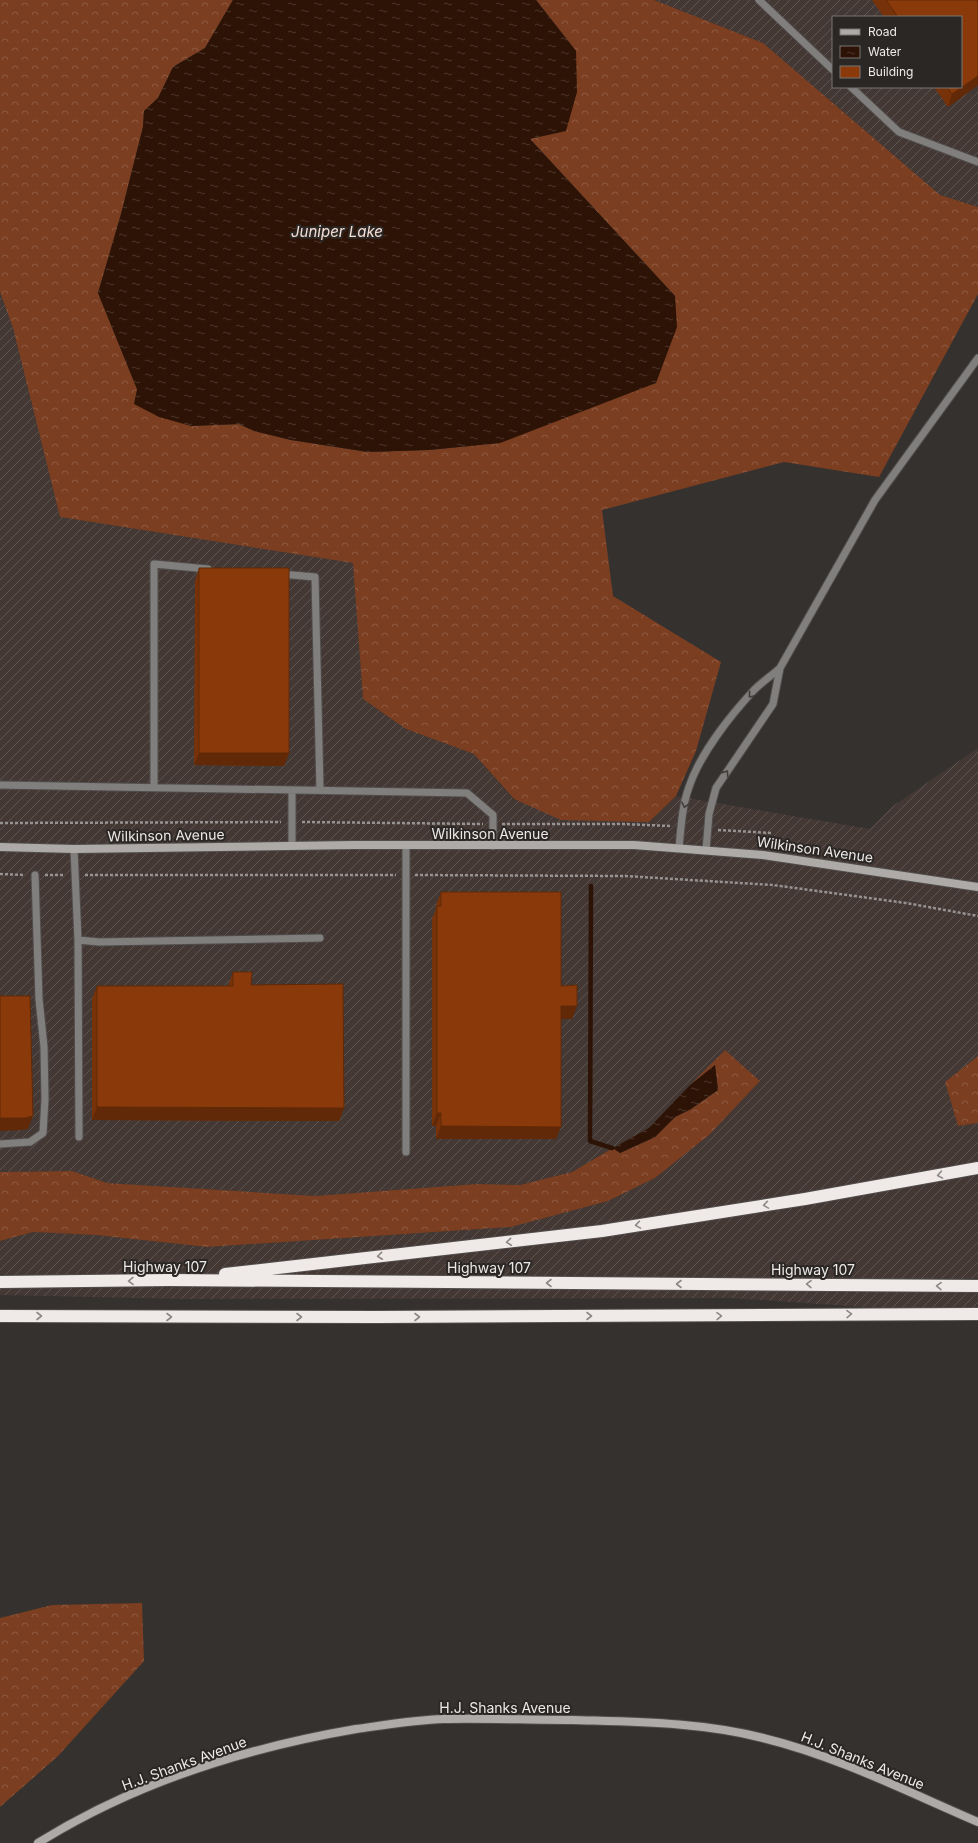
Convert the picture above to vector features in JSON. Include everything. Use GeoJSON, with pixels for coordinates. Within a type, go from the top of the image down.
{"type":"FeatureCollection","features":[{"type":"Feature","properties":{"kind":"highway"},"geometry":{"type":"LineString","coordinates":[[170,1280],[602,1231],[805,1199],[978,1168]]}},
{"type":"Feature","properties":{"kind":"highway","name":"Highway 107"},"geometry":{"type":"LineString","coordinates":[[0,1282],[170,1280],[978,1286]]}},
{"type":"Feature","properties":{"kind":"highway"},"geometry":{"type":"LineString","coordinates":[[0,1316],[378,1317],[978,1314]]}},
{"type":"Feature","properties":{"kind":"street","name":"Wilkinson Avenue"},"geometry":{"type":"LineString","coordinates":[[0,847],[74,849],[292,846],[634,845],[763,855],[978,887]]}},
{"type":"Feature","properties":{"kind":"street","name":"H.J. Shanks Avenue"},"geometry":{"type":"LineString","coordinates":[[38,1843],[100,1809],[154,1784],[214,1763],[269,1747],[322,1735],[388,1724],[442,1719],[654,1722],[710,1728],[761,1737],[813,1752],[978,1822]]}},
{"type":"Feature","properties":{"kind":"lane"},"geometry":{"type":"LineString","coordinates":[[759,0],[832,69]]}},
{"type":"Feature","properties":{"kind":"lane"},"geometry":{"type":"LineString","coordinates":[[852,88],[899,132],[978,162]]}},
{"type":"Feature","properties":{"kind":"lane"},"geometry":{"type":"LineString","coordinates":[[706,850],[709,814],[716,788],[773,704],[780,668],[874,500],[978,358]]}},
{"type":"Feature","properties":{"kind":"lane"},"geometry":{"type":"LineString","coordinates":[[154,787],[154,564],[215,569]]}},
{"type":"Feature","properties":{"kind":"lane"},"geometry":{"type":"LineString","coordinates":[[276,574],[315,577],[320,790]]}},
{"type":"Feature","properties":{"kind":"lane"},"geometry":{"type":"LineString","coordinates":[[679,848],[683,815],[689,787],[702,759],[725,726],[755,690],[780,668]]}},
{"type":"Feature","properties":{"kind":"lane"},"geometry":{"type":"LineString","coordinates":[[0,785],[467,793],[493,815],[493,846]]}},
{"type":"Feature","properties":{"kind":"lane"},"geometry":{"type":"LineString","coordinates":[[292,790],[292,846]]}},
{"type":"Feature","properties":{"kind":"lane"},"geometry":{"type":"LineString","coordinates":[[406,846],[406,1152]]}},
{"type":"Feature","properties":{"kind":"lane"},"geometry":{"type":"LineString","coordinates":[[74,849],[78,940],[79,1137]]}},
{"type":"Feature","properties":{"kind":"lane"},"geometry":{"type":"LineString","coordinates":[[0,1144],[30,1142],[43,1133],[45,1099],[44,1047],[39,999],[35,875]]}},
{"type":"Feature","properties":{"kind":"lane"},"geometry":{"type":"LineString","coordinates":[[78,940],[99,942],[320,938]]}},
{"type":"Feature","properties":{"kind":"path"},"geometry":{"type":"LineString","coordinates":[[0,823],[292,822],[622,824],[673,826]]}},
{"type":"Feature","properties":{"kind":"path"},"geometry":{"type":"LineString","coordinates":[[708,829],[772,833]]}},
{"type":"Feature","properties":{"kind":"path"},"geometry":{"type":"LineString","coordinates":[[0,874],[634,877],[773,885],[906,903],[978,916]]}},
{"type":"Feature","properties":{"kind":"shaded area"},"geometry":{"type":"Polygon","coordinates":[[[654,0],[978,0],[978,207],[940,195],[763,43],[654,0]]]}},
{"type":"Feature","properties":{"kind":"shaded area"},"geometry":{"type":"Polygon","coordinates":[[[0,292],[13,328],[60,517],[354,563],[363,699],[406,729],[474,754],[514,800],[649,822],[676,796],[870,829],[893,806],[978,748],[978,1056],[945,1082],[958,1126],[978,1123],[978,1315],[732,1298],[184,1299],[0,1295],[0,1241],[33,1232],[96,1235],[207,1247],[511,1227],[608,1201],[655,1178],[709,1135],[725,1050],[649,1128],[572,1172],[520,1185],[477,1184],[315,1196],[107,1183],[72,1171],[0,1172],[0,292]]]}},
{"type":"Feature","properties":{"kind":"green space"},"geometry":{"type":"Polygon","coordinates":[[[0,0],[233,0],[205,48],[173,67],[158,98],[144,111],[143,127],[121,214],[98,293],[137,389],[191,426],[239,424],[254,431],[291,440],[368,452],[429,450],[500,443],[675,296],[530,139],[576,51],[536,0],[654,0],[763,43],[940,195],[978,207],[978,294],[879,477],[784,462],[602,510],[613,596],[721,662],[696,751],[676,796],[649,822],[561,820],[514,799],[474,754],[406,729],[363,699],[353,563],[60,517],[13,328],[0,292],[0,0]]]}},
{"type":"Feature","properties":{"kind":"green space"},"geometry":{"type":"Polygon","coordinates":[[[725,1050],[760,1081],[709,1135],[655,1178],[608,1201],[511,1227],[207,1247],[96,1235],[33,1232],[0,1241],[0,1172],[72,1171],[107,1183],[315,1196],[477,1184],[520,1185],[572,1172],[613,1148],[620,1153],[655,1137],[675,1117],[691,1109],[718,1090],[715,1065],[689,1086],[725,1050]]]}},
{"type":"Feature","properties":{"kind":"green space"},"geometry":{"type":"Polygon","coordinates":[[[978,1056],[978,1123],[958,1126],[945,1082],[978,1056]]]}},
{"type":"Feature","properties":{"kind":"green space"},"geometry":{"type":"Polygon","coordinates":[[[142,1603],[144,1661],[58,1756],[0,1807],[0,1618],[52,1605],[142,1603]]]}},
{"type":"Feature","properties":{"kind":"water","name":"Juniper Lake"},"geometry":{"type":"Polygon","coordinates":[[[233,0],[536,0],[576,51],[577,92],[566,131],[530,139],[675,296],[677,327],[656,383],[500,443],[429,450],[368,452],[291,440],[254,431],[239,424],[191,426],[159,417],[134,404],[137,389],[98,293],[121,214],[143,127],[144,111],[158,98],[173,67],[205,48],[233,0]]]}},
{"type":"Feature","properties":{"kind":"water"},"geometry":{"type":"Polygon","coordinates":[[[715,1065],[718,1090],[691,1109],[675,1117],[655,1137],[620,1153],[613,1148],[649,1128],[689,1086],[715,1065]]]}},
{"type":"Feature","properties":{"kind":"building"},"geometry":{"type":"Polygon","coordinates":[[[886,0],[978,0],[978,76],[962,87],[962,16],[897,16],[886,0]]]}},
{"type":"Feature","properties":{"kind":"building"},"geometry":{"type":"Polygon","coordinates":[[[948,88],[961,88],[952,94],[948,88]]]}},
{"type":"Feature","properties":{"kind":"building"},"geometry":{"type":"Polygon","coordinates":[[[199,568],[289,568],[289,753],[199,753],[199,568]]]}},
{"type":"Feature","properties":{"kind":"building"},"geometry":{"type":"Polygon","coordinates":[[[441,892],[561,892],[561,986],[577,985],[577,1006],[561,1006],[561,1127],[441,1126],[441,1113],[437,1113],[437,906],[441,906],[441,892]]]}},
{"type":"Feature","properties":{"kind":"building"},"geometry":{"type":"Polygon","coordinates":[[[233,972],[252,972],[251,985],[343,984],[344,1108],[97,1107],[97,986],[233,986],[233,972]]]}},
{"type":"Feature","properties":{"kind":"building"},"geometry":{"type":"Polygon","coordinates":[[[0,996],[30,996],[33,1116],[25,1118],[0,1118],[0,996]]]}},
{"type":"Feature","properties":{"kind":"waterway"},"geometry":{"type":"LineString","coordinates":[[591,886],[590,1141],[612,1148]]}}]}
